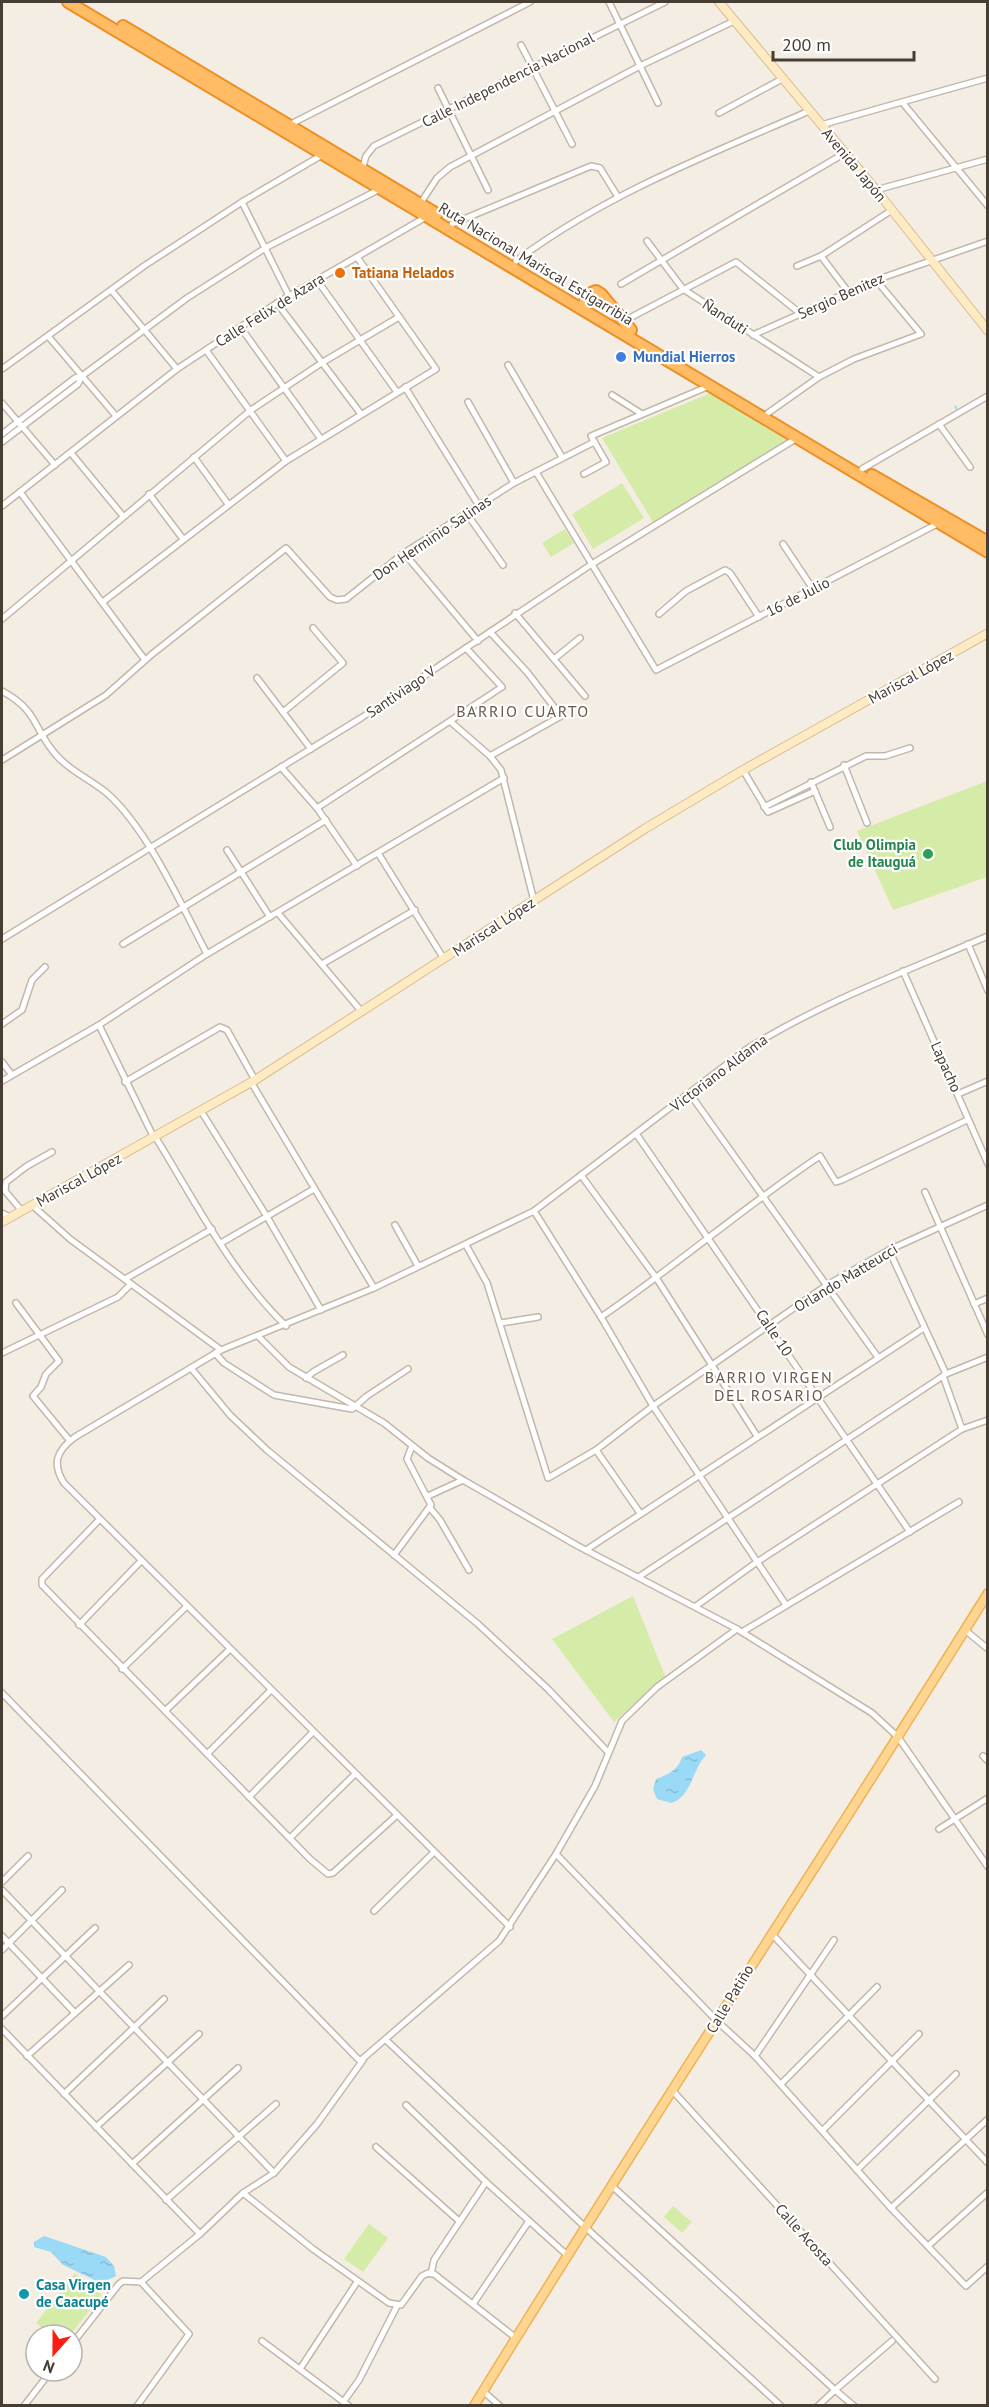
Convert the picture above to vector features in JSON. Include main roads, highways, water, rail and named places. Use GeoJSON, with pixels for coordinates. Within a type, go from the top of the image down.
{"type":"FeatureCollection","features":[{"type":"Feature","properties":{"kind":"highway","name":"Ruta Nacional Mariscal Estigarribia"},"geometry":{"type":"LineString","coordinates":[[68,2],[426,217],[583,304],[628,326],[768,413],[987,542]]}},
{"type":"Feature","properties":{"kind":"highway","name":"Ruta Nacional Mariscal Estigarribia"},"geometry":{"type":"LineString","coordinates":[[82,2],[516,261],[709,386],[987,552]]}},
{"type":"Feature","properties":{"kind":"main road","name":"Calle Patiño"},"geometry":{"type":"LineString","coordinates":[[474,2406],[584,2226],[717,2021],[770,1932],[898,1737],[987,1593]]}},
{"type":"Feature","properties":{"kind":"water"},"geometry":{"type":"Polygon","coordinates":[[[701,1750],[706,1755],[683,1795],[671,1803],[657,1799],[653,1789],[656,1779],[672,1771],[682,1757],[701,1750]]]}},
{"type":"Feature","properties":{"kind":"water"},"geometry":{"type":"Polygon","coordinates":[[[44,2236],[106,2257],[114,2266],[116,2276],[101,2283],[63,2265],[51,2252],[34,2247],[34,2242],[44,2236]]]}},
{"type":"Feature","properties":{"kind":"place","name":"Tatiana Helados"},"geometry":{"type":"Point","coordinates":[340,273]}},
{"type":"Feature","properties":{"kind":"place","name":"Mundial Hierros"},"geometry":{"type":"Point","coordinates":[621,357]}},
{"type":"Feature","properties":{"kind":"place","name":"Club Olimpia de Itauguá"},"geometry":{"type":"Point","coordinates":[928,854]}},
{"type":"Feature","properties":{"kind":"place","name":"Casa Virgen de Caacupé"},"geometry":{"type":"Point","coordinates":[24,2294]}},
{"type":"Feature","properties":{"kind":"district","name":"BARRIO CUARTO"},"geometry":{"type":"Point","coordinates":[523,711]}},
{"type":"Feature","properties":{"kind":"district","name":"BARRIO VIRGEN DEL ROSARIO"},"geometry":{"type":"Point","coordinates":[769,1386]}}]}
